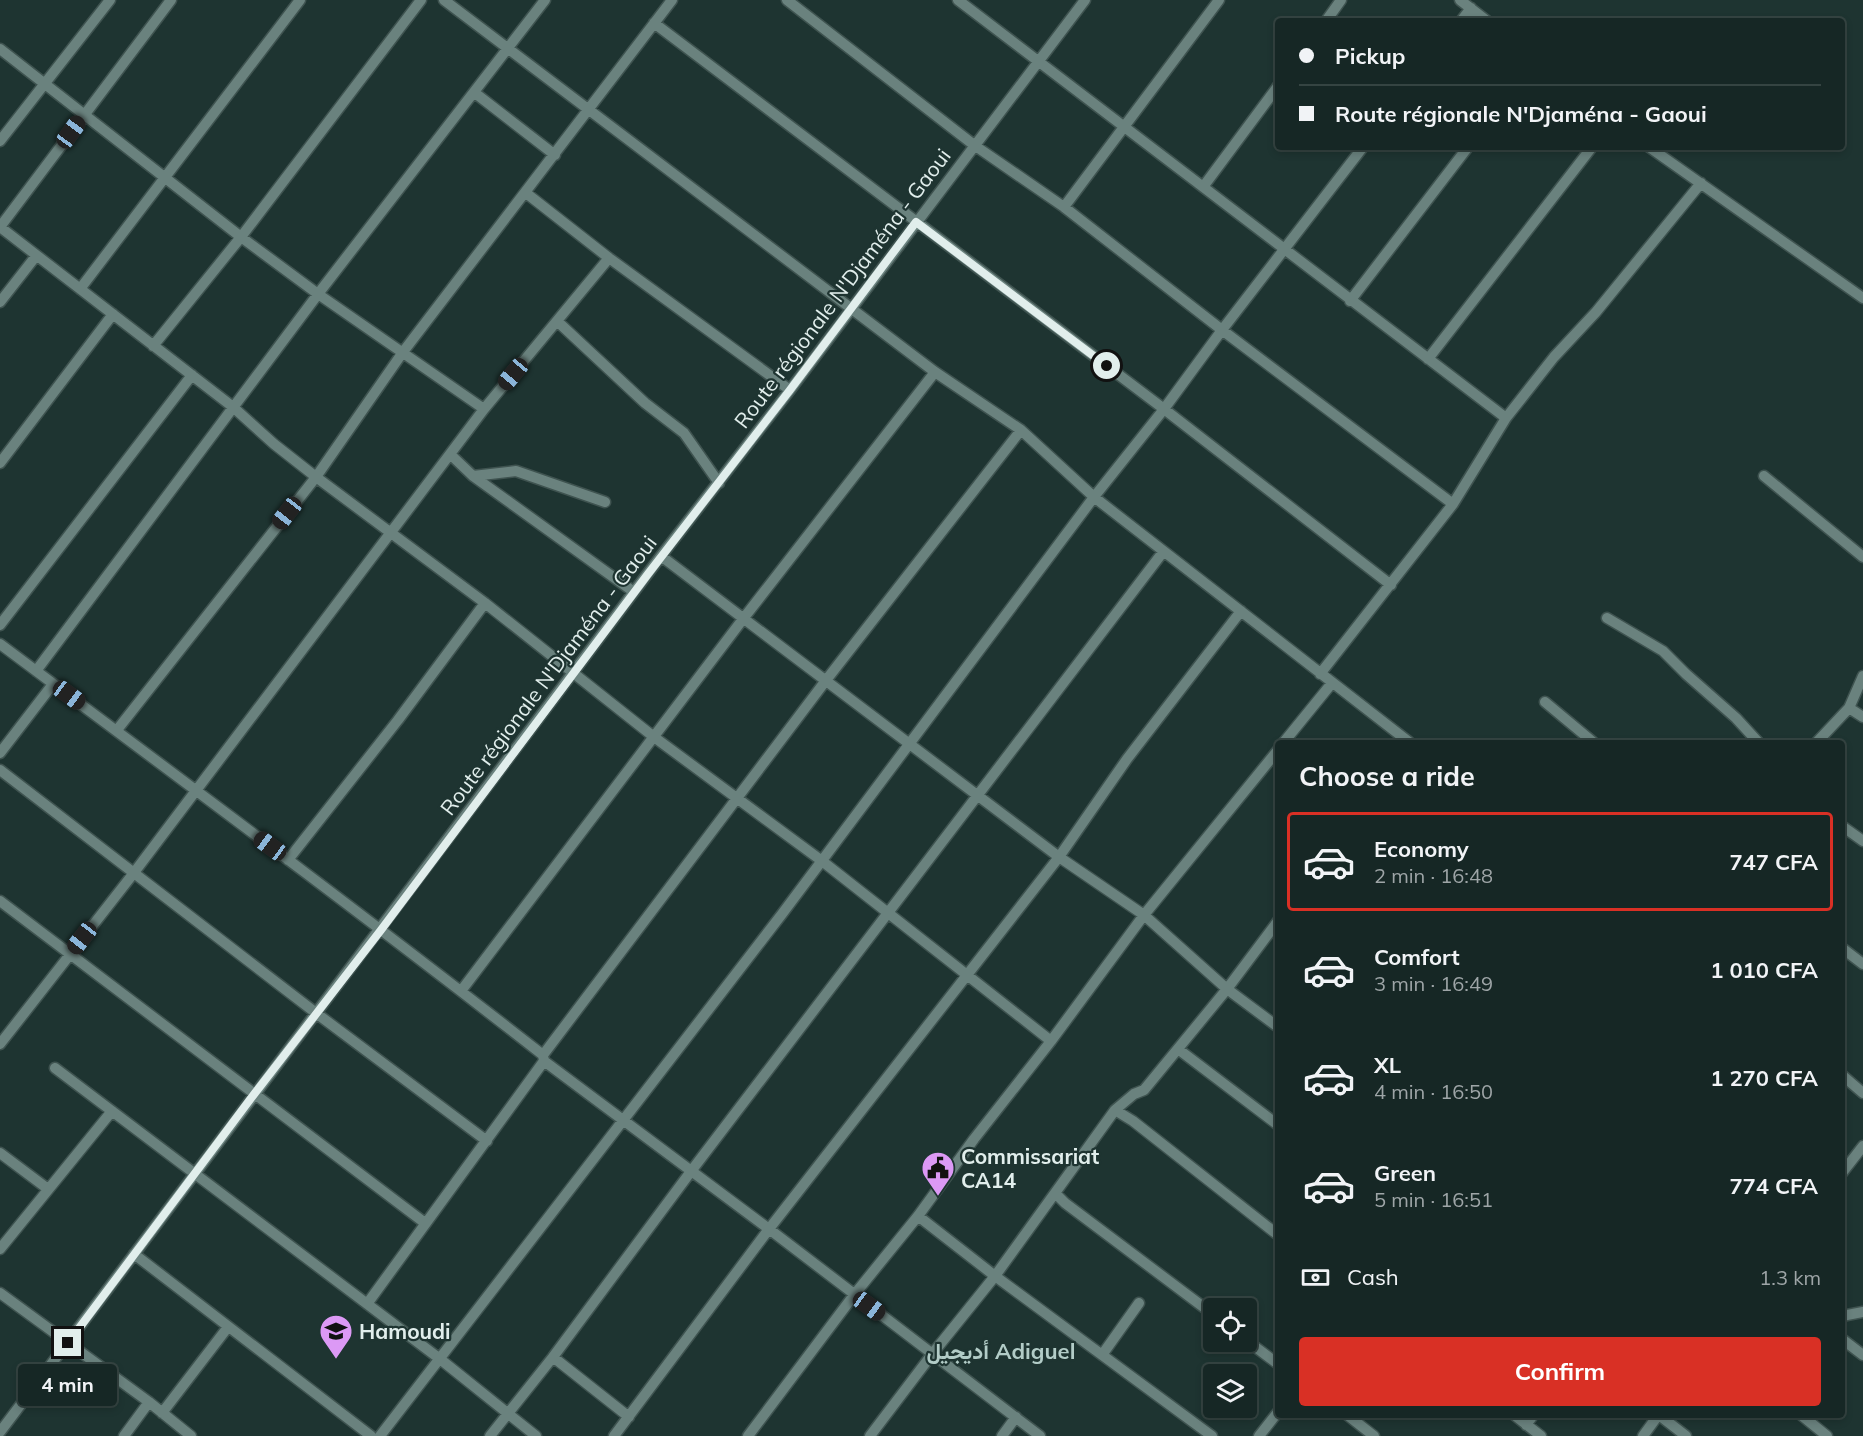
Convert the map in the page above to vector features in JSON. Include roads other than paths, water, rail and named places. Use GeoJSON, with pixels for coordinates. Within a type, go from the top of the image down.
{"type":"FeatureCollection","features":[{"type":"Feature","properties":{"kind":"street"},"geometry":{"type":"LineString","coordinates":[[171,0],[0,227],[233,407],[274,444],[316,477],[486,603],[654,737],[822,861],[1051,1041]]}},
{"type":"Feature","properties":{"kind":"street"},"geometry":{"type":"LineString","coordinates":[[80,290],[300,0]]}},
{"type":"Feature","properties":{"kind":"street"},"geometry":{"type":"LineString","coordinates":[[153,346],[241,237],[422,0]]}},
{"type":"Feature","properties":{"kind":"street"},"geometry":{"type":"LineString","coordinates":[[444,0],[935,372],[1021,430],[1094,497],[1406,740]]}},
{"type":"Feature","properties":{"kind":"street"},"geometry":{"type":"LineString","coordinates":[[36,671],[318,294],[545,0]]}},
{"type":"Feature","properties":{"kind":"street"},"geometry":{"type":"LineString","coordinates":[[117,730],[316,477],[404,352],[672,0]]}},
{"type":"Feature","properties":{"kind":"street"},"geometry":{"type":"LineString","coordinates":[[787,0],[974,145],[1064,207],[1222,330],[1453,504]]}},
{"type":"Feature","properties":{"kind":"street"},"geometry":{"type":"LineString","coordinates":[[958,0],[1506,418]]}},
{"type":"Feature","properties":{"kind":"street","name":"Route régionale N'Djaména - Gaoui"},"geometry":{"type":"LineString","coordinates":[[0,1432],[661,556],[790,390],[1085,0]]}},
{"type":"Feature","properties":{"kind":"street"},"geometry":{"type":"LineString","coordinates":[[1064,207],[1219,0]]}},
{"type":"Feature","properties":{"kind":"street"},"geometry":{"type":"LineString","coordinates":[[1328,18],[1341,0]]}},
{"type":"Feature","properties":{"kind":"street"},"geometry":{"type":"LineString","coordinates":[[1460,0],[1483,18]]}},
{"type":"Feature","properties":{"kind":"street"},"geometry":{"type":"LineString","coordinates":[[0,141],[45,85],[103,2]]}},
{"type":"Feature","properties":{"kind":"street"},"geometry":{"type":"LineString","coordinates":[[1463,18],[1471,8]]}},
{"type":"Feature","properties":{"kind":"street"},"geometry":{"type":"LineString","coordinates":[[654,23],[1391,585]]}},
{"type":"Feature","properties":{"kind":"street"},"geometry":{"type":"LineString","coordinates":[[0,49],[241,237],[318,294],[484,409]]}},
{"type":"Feature","properties":{"kind":"street"},"geometry":{"type":"LineString","coordinates":[[1203,187],[1275,90]]}},
{"type":"Feature","properties":{"kind":"street"},"geometry":{"type":"LineString","coordinates":[[475,93],[555,155]]}},
{"type":"Feature","properties":{"kind":"street"},"geometry":{"type":"LineString","coordinates":[[380,1436],[822,861],[1094,497],[1164,410],[1222,330],[1361,150]]}},
{"type":"Feature","properties":{"kind":"street"},"geometry":{"type":"LineString","coordinates":[[1350,301],[1466,150]]}},
{"type":"Feature","properties":{"kind":"street"},"geometry":{"type":"LineString","coordinates":[[1428,359],[1590,150]]}},
{"type":"Feature","properties":{"kind":"street"},"geometry":{"type":"LineString","coordinates":[[1652,150],[1863,298]]}},
{"type":"Feature","properties":{"kind":"street"},"geometry":{"type":"LineString","coordinates":[[1320,674],[1453,504],[1506,418],[1554,357],[1596,312],[1701,183]]}},
{"type":"Feature","properties":{"kind":"street"},"geometry":{"type":"LineString","coordinates":[[526,193],[609,258],[790,390]]}},
{"type":"Feature","properties":{"kind":"street"},"geometry":{"type":"LineString","coordinates":[[0,302],[36,256]]}},
{"type":"Feature","properties":{"kind":"street"},"geometry":{"type":"LineString","coordinates":[[0,1044],[4,1030],[133,874],[484,409],[609,258]]}},
{"type":"Feature","properties":{"kind":"street"},"geometry":{"type":"LineString","coordinates":[[0,463],[113,314]]}},
{"type":"Feature","properties":{"kind":"street"},"geometry":{"type":"LineString","coordinates":[[557,321],[645,403],[684,433],[719,483]]}},
{"type":"Feature","properties":{"kind":"street"},"geometry":{"type":"LineString","coordinates":[[461,991],[743,619],[935,372]]}},
{"type":"Feature","properties":{"kind":"street"},"geometry":{"type":"LineString","coordinates":[[0,625],[192,375]]}},
{"type":"Feature","properties":{"kind":"street"},"geometry":{"type":"LineString","coordinates":[[367,1304],[424,1223],[487,1140],[543,1058],[827,679],[1021,430]]}},
{"type":"Feature","properties":{"kind":"street"},"geometry":{"type":"LineString","coordinates":[[451,455],[473,476],[634,592]]}},
{"type":"Feature","properties":{"kind":"street"},"geometry":{"type":"LineString","coordinates":[[473,476],[516,471],[605,502]]}},
{"type":"Feature","properties":{"kind":"street"},"geometry":{"type":"LineString","coordinates":[[1764,476],[1863,557]]}},
{"type":"Feature","properties":{"kind":"street"},"geometry":{"type":"LineString","coordinates":[[490,1436],[553,1357],[692,1170],[1163,552]]}},
{"type":"Feature","properties":{"kind":"street"},"geometry":{"type":"LineString","coordinates":[[661,556],[743,619],[827,679],[910,745],[1059,857],[1144,915],[1227,989],[1275,1025]]}},
{"type":"Feature","properties":{"kind":"street"},"geometry":{"type":"LineString","coordinates":[[288,860],[486,603]]}},
{"type":"Feature","properties":{"kind":"street"},"geometry":{"type":"LineString","coordinates":[[614,1436],[770,1228],[1059,857],[1127,759],[1241,611]]}},
{"type":"Feature","properties":{"kind":"street"},"geometry":{"type":"LineString","coordinates":[[1607,618],[1663,651],[1736,718],[1756,740]]}},
{"type":"Feature","properties":{"kind":"street"},"geometry":{"type":"LineString","coordinates":[[0,644],[381,930],[543,1058],[770,1228],[854,1295],[1040,1436]]}},
{"type":"Feature","properties":{"kind":"street"},"geometry":{"type":"LineString","coordinates":[[1819,740],[1849,708],[1863,676]]}},
{"type":"Feature","properties":{"kind":"street"},"geometry":{"type":"LineString","coordinates":[[1286,740],[1332,683]]}},
{"type":"Feature","properties":{"kind":"street"},"geometry":{"type":"LineString","coordinates":[[0,753],[53,684]]}},
{"type":"Feature","properties":{"kind":"street"},"geometry":{"type":"LineString","coordinates":[[1545,702],[1591,740]]}},
{"type":"Feature","properties":{"kind":"street"},"geometry":{"type":"LineString","coordinates":[[1849,708],[1863,717]]}},
{"type":"Feature","properties":{"kind":"street"},"geometry":{"type":"LineString","coordinates":[[748,1436],[854,1295],[918,1216],[1144,915],[1275,754]]}},
{"type":"Feature","properties":{"kind":"street"},"geometry":{"type":"LineString","coordinates":[[0,770],[316,1014],[487,1140]]}},
{"type":"Feature","properties":{"kind":"street"},"geometry":{"type":"LineString","coordinates":[[1845,828],[1863,841]]}},
{"type":"Feature","properties":{"kind":"street"},"geometry":{"type":"LineString","coordinates":[[0,901],[424,1223]]}},
{"type":"Feature","properties":{"kind":"street"},"geometry":{"type":"LineString","coordinates":[[870,1436],[995,1276],[1115,1110],[1134,1094],[1144,1090],[1227,989],[1275,925]]}},
{"type":"Feature","properties":{"kind":"street"},"geometry":{"type":"LineString","coordinates":[[1845,950],[1863,964]]}},
{"type":"Feature","properties":{"kind":"street"},"geometry":{"type":"LineString","coordinates":[[1178,1049],[1275,1123]]}},
{"type":"Feature","properties":{"kind":"street"},"geometry":{"type":"LineString","coordinates":[[55,1068],[440,1359],[536,1436]]}},
{"type":"Feature","properties":{"kind":"street"},"geometry":{"type":"LineString","coordinates":[[1845,1078],[1863,1093]]}},
{"type":"Feature","properties":{"kind":"street"},"geometry":{"type":"LineString","coordinates":[[1115,1110],[1133,1121],[1275,1233]]}},
{"type":"Feature","properties":{"kind":"street"},"geometry":{"type":"LineString","coordinates":[[0,1250],[111,1111]]}},
{"type":"Feature","properties":{"kind":"street"},"geometry":{"type":"LineString","coordinates":[[1845,1169],[1863,1146]]}},
{"type":"Feature","properties":{"kind":"street"},"geometry":{"type":"LineString","coordinates":[[0,1153],[48,1189]]}},
{"type":"Feature","properties":{"kind":"street"},"geometry":{"type":"LineString","coordinates":[[1056,1194],[1203,1307]]}},
{"type":"Feature","properties":{"kind":"street"},"geometry":{"type":"LineString","coordinates":[[918,1216],[995,1276],[1212,1436]]}},
{"type":"Feature","properties":{"kind":"street"},"geometry":{"type":"LineString","coordinates":[[134,1254],[371,1436]]}},
{"type":"Feature","properties":{"kind":"street"},"geometry":{"type":"LineString","coordinates":[[0,1293],[149,1402],[191,1436]]}},
{"type":"Feature","properties":{"kind":"street"},"geometry":{"type":"LineString","coordinates":[[1102,1354],[1139,1303]]}},
{"type":"Feature","properties":{"kind":"street"},"geometry":{"type":"LineString","coordinates":[[1845,1315],[1863,1312]]}},
{"type":"Feature","properties":{"kind":"street"},"geometry":{"type":"LineString","coordinates":[[162,1413],[228,1327]]}},
{"type":"Feature","properties":{"kind":"street"},"geometry":{"type":"LineString","coordinates":[[1845,1341],[1863,1355]]}},
{"type":"Feature","properties":{"kind":"street"},"geometry":{"type":"LineString","coordinates":[[1257,1348],[1275,1362]]}},
{"type":"Feature","properties":{"kind":"street"},"geometry":{"type":"LineString","coordinates":[[553,1357],[629,1417]]}},
{"type":"Feature","properties":{"kind":"street"},"geometry":{"type":"LineString","coordinates":[[124,1436],[149,1402]]}},
{"type":"Feature","properties":{"kind":"street"},"geometry":{"type":"LineString","coordinates":[[1259,1436],[1275,1416]]}},
{"type":"Feature","properties":{"kind":"street"},"geometry":{"type":"LineString","coordinates":[[1002,1436],[1016,1418]]}},
{"type":"Feature","properties":{"kind":"street"},"geometry":{"type":"LineString","coordinates":[[1351,1418],[1374,1436]]}},
{"type":"Feature","properties":{"kind":"street"},"geometry":{"type":"LineString","coordinates":[[1518,1418],[1541,1436]]}},
{"type":"Feature","properties":{"kind":"street"},"geometry":{"type":"LineString","coordinates":[[1526,1425],[1531,1418]]}},
{"type":"Feature","properties":{"kind":"street"},"geometry":{"type":"LineString","coordinates":[[1643,1436],[1657,1418]]}},
{"type":"Feature","properties":{"kind":"street"},"geometry":{"type":"LineString","coordinates":[[1663,1418],[1686,1436]]}},
{"type":"Feature","properties":{"kind":"street"},"geometry":{"type":"LineString","coordinates":[[1805,1418],[1827,1436]]}},
{"type":"Feature","properties":{"kind":"place","name":"Commissariat CA14"},"geometry":{"type":"Point","coordinates":[938,1197]}},
{"type":"Feature","properties":{"kind":"place","name":"Hamoudi"},"geometry":{"type":"Point","coordinates":[336,1360]}},
{"type":"Feature","properties":{"kind":"district","name":"أديجيل Adiguel"},"geometry":{"type":"Point","coordinates":[1001,1351]}}]}
